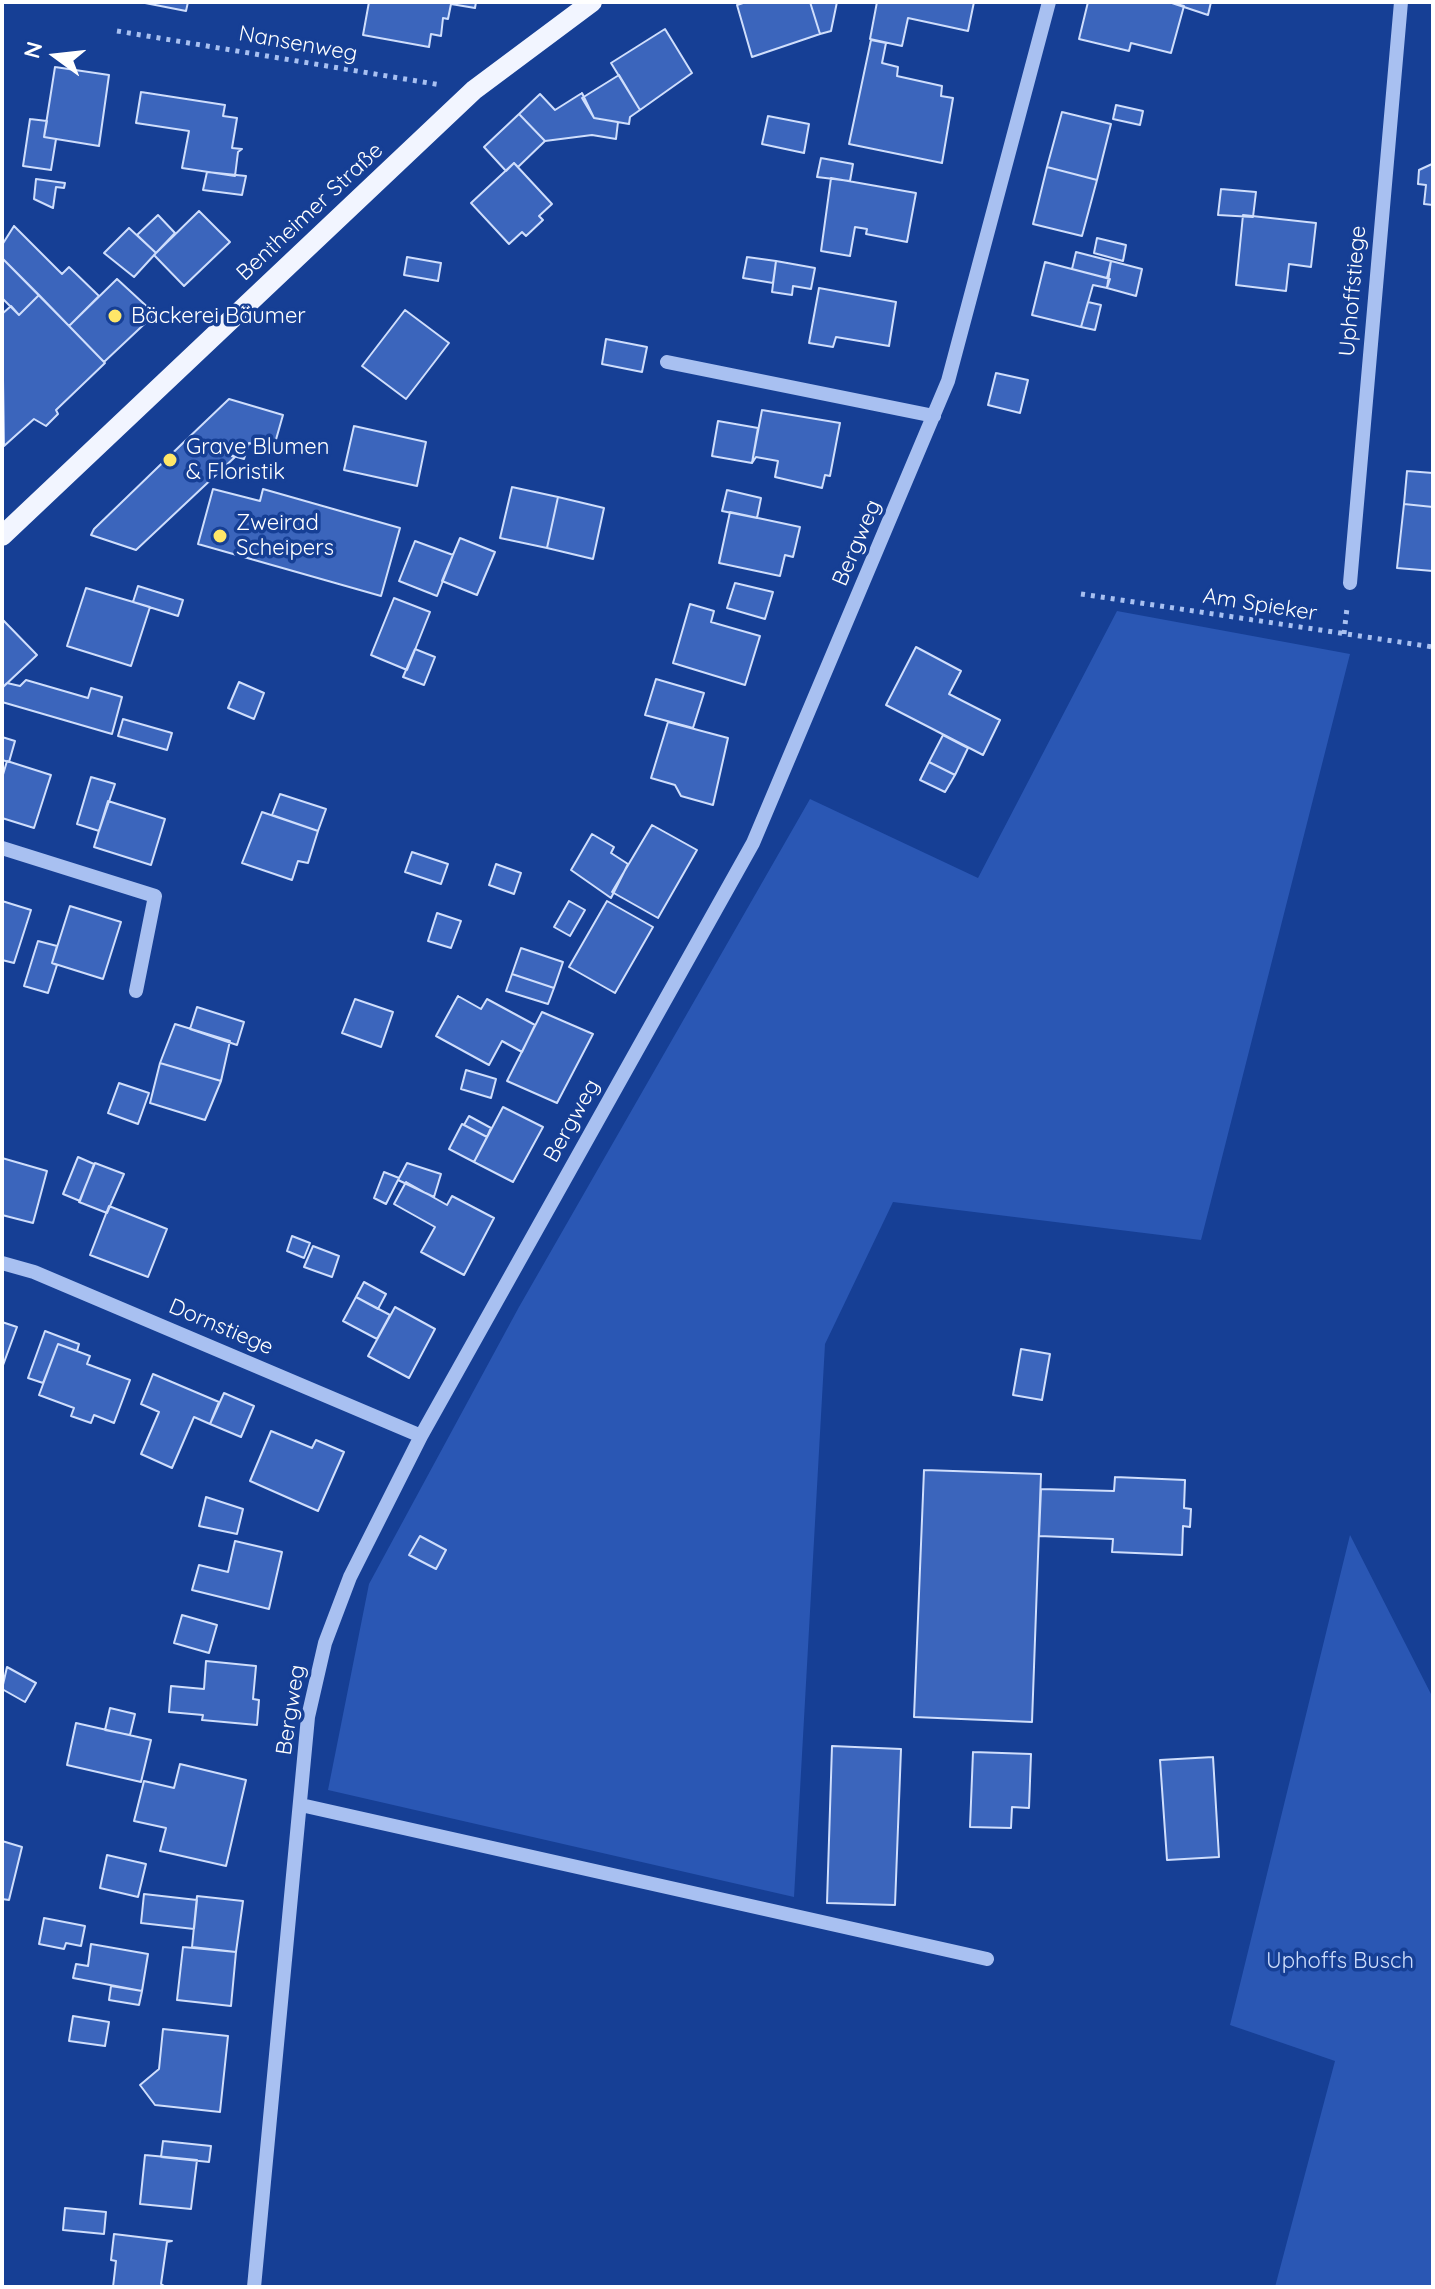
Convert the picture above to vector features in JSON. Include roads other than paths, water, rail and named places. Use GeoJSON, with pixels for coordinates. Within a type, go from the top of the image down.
{"type":"FeatureCollection","features":[{"type":"Feature","properties":{"kind":"main road","name":"Bentheimer Straße"},"geometry":{"type":"LineString","coordinates":[[2,536],[474,90],[592,2]]}},
{"type":"Feature","properties":{"kind":"street","name":"Bergweg"},"geometry":{"type":"LineString","coordinates":[[254,2287],[308,1717],[325,1643],[350,1577],[421,1436],[753,843],[948,381],[1049,2]]}},
{"type":"Feature","properties":{"kind":"street","name":"Uphoffstiege"},"geometry":{"type":"LineString","coordinates":[[1350,583],[1401,2]]}},
{"type":"Feature","properties":{"kind":"street"},"geometry":{"type":"LineString","coordinates":[[667,362],[934,416]]}},
{"type":"Feature","properties":{"kind":"street"},"geometry":{"type":"LineString","coordinates":[[2,848],[155,896],[136,991]]}},
{"type":"Feature","properties":{"kind":"street","name":"Dornstiege"},"geometry":{"type":"LineString","coordinates":[[2,1263],[34,1272],[421,1436]]}},
{"type":"Feature","properties":{"kind":"street"},"geometry":{"type":"LineString","coordinates":[[301,1805],[987,1959]]}},
{"type":"Feature","properties":{"kind":"place","name":"Bäckerei Bäumer"},"geometry":{"type":"Point","coordinates":[115,316]}},
{"type":"Feature","properties":{"kind":"place","name":"Grave Blumen & Floristik"},"geometry":{"type":"Point","coordinates":[170,460]}},
{"type":"Feature","properties":{"kind":"place","name":"Zweirad Scheipers"},"geometry":{"type":"Point","coordinates":[220,536]}},
{"type":"Feature","properties":{"kind":"park label","name":"Uphoffs Busch"},"geometry":{"type":"Point","coordinates":[1340,1961]}}]}
